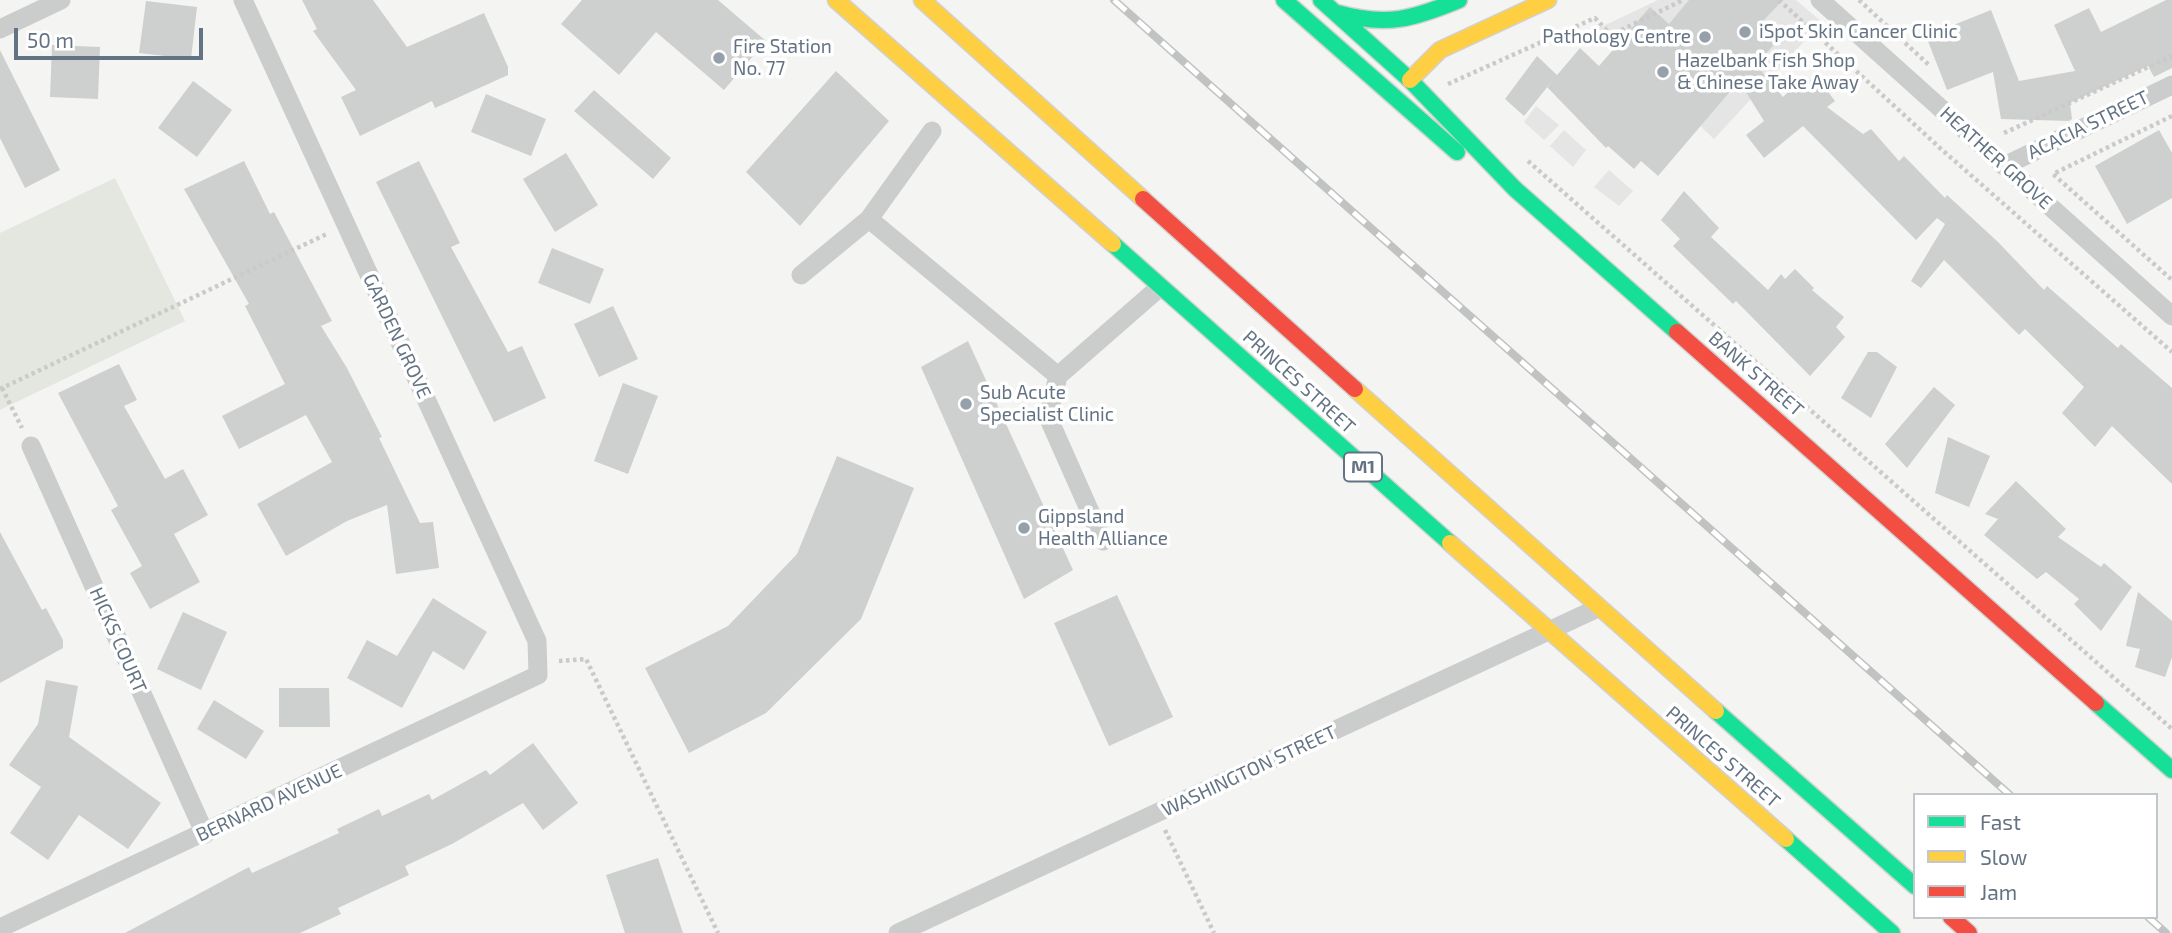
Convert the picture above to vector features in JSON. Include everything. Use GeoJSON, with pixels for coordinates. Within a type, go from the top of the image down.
{"type":"FeatureCollection","features":[{"type":"Feature","properties":{"kind":"main road","name":"PRINCES STREET"},"geometry":{"type":"LineString","coordinates":[[836,0],[1892,933]]}},
{"type":"Feature","properties":{"kind":"main road","name":"PRINCES STREET"},"geometry":{"type":"LineString","coordinates":[[922,0],[1598,608],[1913,884]]}},
{"type":"Feature","properties":{"kind":"main road"},"geometry":{"type":"LineString","coordinates":[[1284,0],[1472,166],[1515,189]]}},
{"type":"Feature","properties":{"kind":"main road","name":"BANK STREET"},"geometry":{"type":"LineString","coordinates":[[1321,0],[1334,11],[1397,38],[1410,80],[1515,189],[2172,769]]}},
{"type":"Feature","properties":{"kind":"main road"},"geometry":{"type":"LineString","coordinates":[[1381,86],[1397,38],[1459,0]]}},
{"type":"Feature","properties":{"kind":"main road"},"geometry":{"type":"LineString","coordinates":[[1381,86],[1410,80],[1440,50],[1548,0]]}},
{"type":"Feature","properties":{"kind":"main road"},"geometry":{"type":"LineString","coordinates":[[1334,11],[1359,20],[1387,23],[1397,38]]}},
{"type":"Feature","properties":{"kind":"main road"},"geometry":{"type":"LineString","coordinates":[[1953,919],[1969,933]]}},
{"type":"Feature","properties":{"kind":"street"},"geometry":{"type":"LineString","coordinates":[[0,29],[61,0]]}},
{"type":"Feature","properties":{"kind":"street","name":"GARDEN GROVE"},"geometry":{"type":"LineString","coordinates":[[243,0],[537,641],[538,669]]}},
{"type":"Feature","properties":{"kind":"street","name":"HEATHER GROVE"},"geometry":{"type":"LineString","coordinates":[[1820,0],[2172,316]]}},
{"type":"Feature","properties":{"kind":"street","name":"ACACIA STREET"},"geometry":{"type":"LineString","coordinates":[[2004,166],[2172,85]]}},
{"type":"Feature","properties":{"kind":"street"},"geometry":{"type":"LineString","coordinates":[[801,275],[869,219],[932,131]]}},
{"type":"Feature","properties":{"kind":"street"},"geometry":{"type":"LineString","coordinates":[[869,219],[1058,376]]}},
{"type":"Feature","properties":{"kind":"street"},"geometry":{"type":"LineString","coordinates":[[1103,541],[1048,416],[1058,376],[1160,287]]}},
{"type":"Feature","properties":{"kind":"street","name":"HICKS COURT"},"geometry":{"type":"LineString","coordinates":[[31,446],[205,834]]}},
{"type":"Feature","properties":{"kind":"street","name":"WASHINGTON STREET"},"geometry":{"type":"LineString","coordinates":[[898,933],[1598,608]]}},
{"type":"Feature","properties":{"kind":"street","name":"BERNARD AVENUE"},"geometry":{"type":"LineString","coordinates":[[0,928],[205,834],[538,669]]}},
{"type":"Feature","properties":{"kind":"path"},"geometry":{"type":"LineString","coordinates":[[1454,96],[1443,86],[1595,18],[1611,35],[1684,0]]}},
{"type":"Feature","properties":{"kind":"path"},"geometry":{"type":"LineString","coordinates":[[1779,0],[1940,148],[2172,352]]}},
{"type":"Feature","properties":{"kind":"path"},"geometry":{"type":"LineString","coordinates":[[1859,0],[1937,72]]}},
{"type":"Feature","properties":{"kind":"path"},"geometry":{"type":"LineString","coordinates":[[1996,126],[2006,135],[2172,56]]}},
{"type":"Feature","properties":{"kind":"path"},"geometry":{"type":"LineString","coordinates":[[2172,116],[2053,174],[2172,280]]}},
{"type":"Feature","properties":{"kind":"path"},"geometry":{"type":"LineString","coordinates":[[1526,160],[2172,729]]}},
{"type":"Feature","properties":{"kind":"path"},"geometry":{"type":"LineString","coordinates":[[31,446],[1,388],[346,225]]}},
{"type":"Feature","properties":{"kind":"path"},"geometry":{"type":"LineString","coordinates":[[538,669],[586,659],[718,933]]}},
{"type":"Feature","properties":{"kind":"path"},"geometry":{"type":"LineString","coordinates":[[1158,813],[1214,933]]}},
{"type":"Feature","properties":{"kind":"shaded area"},"geometry":{"type":"Polygon","coordinates":[[[1658,0],[1796,0],[1822,22],[1714,139],[1597,29],[1658,0]]]}},
{"type":"Feature","properties":{"kind":"shaded area"},"geometry":{"type":"Polygon","coordinates":[[[1536,106],[1559,125],[1544,140],[1524,122],[1536,106]]]}},
{"type":"Feature","properties":{"kind":"shaded area"},"geometry":{"type":"Polygon","coordinates":[[[1564,130],[1586,150],[1573,167],[1550,146],[1564,130]]]}},
{"type":"Feature","properties":{"kind":"shaded area"},"geometry":{"type":"Polygon","coordinates":[[[1609,170],[1633,191],[1619,206],[1594,187],[1609,170]]]}},
{"type":"Feature","properties":{"kind":"shaded area"},"geometry":{"type":"Polygon","coordinates":[[[115,178],[185,321],[0,410],[0,233],[115,178]]]}},
{"type":"Feature","properties":{"kind":"building"},"geometry":{"type":"Polygon","coordinates":[[[302,0],[373,0],[407,47],[484,13],[508,67],[508,75],[435,108],[432,101],[360,136],[341,97],[356,90],[313,31],[317,29],[302,0]]]}},
{"type":"Feature","properties":{"kind":"building","name":"Fire Station No. 77"},"geometry":{"type":"Polygon","coordinates":[[[582,0],[718,0],[766,41],[724,90],[656,32],[619,75],[561,24],[582,0]]]}},
{"type":"Feature","properties":{"kind":"building"},"geometry":{"type":"Polygon","coordinates":[[[1689,0],[1783,0],[1760,24],[1778,40],[1756,65],[1783,97],[1794,86],[1799,88],[1811,79],[1817,88],[1823,85],[1835,101],[1827,107],[1863,134],[1871,129],[1899,161],[1904,156],[1945,198],[1947,195],[1998,242],[2044,290],[2047,286],[2118,348],[2121,344],[2172,388],[2172,484],[2112,426],[2095,447],[2062,413],[2084,387],[2025,329],[2019,335],[1944,260],[1921,288],[1911,281],[1945,224],[1937,218],[1916,240],[1803,126],[1764,158],[1746,135],[1764,121],[1739,81],[1658,176],[1641,161],[1634,169],[1608,146],[1606,148],[1547,87],[1580,48],[1599,66],[1650,7],[1669,24],[1689,0]]]}},
{"type":"Feature","properties":{"kind":"building"},"geometry":{"type":"Polygon","coordinates":[[[2166,0],[2172,0],[2172,68],[2154,77],[2148,66],[2070,103],[2072,119],[2069,121],[2001,119],[1993,72],[1947,90],[1926,36],[1991,10],[2019,81],[2075,71],[2054,25],[2089,8],[2101,32],[2166,0]]]}},
{"type":"Feature","properties":{"kind":"building"},"geometry":{"type":"Polygon","coordinates":[[[146,1],[197,7],[191,59],[139,53],[146,1]]]}},
{"type":"Feature","properties":{"kind":"building"},"geometry":{"type":"Polygon","coordinates":[[[52,45],[100,47],[98,99],[50,97],[52,45]]]}},
{"type":"Feature","properties":{"kind":"building"},"geometry":{"type":"Polygon","coordinates":[[[0,50],[60,170],[25,188],[0,138],[0,50]]]}},
{"type":"Feature","properties":{"kind":"building"},"geometry":{"type":"Polygon","coordinates":[[[1537,56],[1557,75],[1524,116],[1505,99],[1537,56]]]}},
{"type":"Feature","properties":{"kind":"building"},"geometry":{"type":"Polygon","coordinates":[[[836,71],[889,121],[800,226],[746,172],[836,71]]]}},
{"type":"Feature","properties":{"kind":"building"},"geometry":{"type":"Polygon","coordinates":[[[193,81],[232,110],[197,157],[158,128],[193,81]]]}},
{"type":"Feature","properties":{"kind":"building"},"geometry":{"type":"Polygon","coordinates":[[[594,90],[671,158],[653,179],[574,111],[594,90]]]}},
{"type":"Feature","properties":{"kind":"building"},"geometry":{"type":"Polygon","coordinates":[[[486,94],[546,119],[531,156],[471,132],[486,94]]]}},
{"type":"Feature","properties":{"kind":"building"},"geometry":{"type":"Polygon","coordinates":[[[2159,130],[2172,153],[2172,198],[2127,224],[2095,166],[2159,130]]]}},
{"type":"Feature","properties":{"kind":"building"},"geometry":{"type":"Polygon","coordinates":[[[566,153],[598,205],[555,232],[523,179],[566,153]]]}},
{"type":"Feature","properties":{"kind":"building"},"geometry":{"type":"Polygon","coordinates":[[[244,161],[270,214],[274,212],[332,321],[321,326],[347,368],[382,437],[379,438],[420,523],[433,522],[439,568],[396,574],[387,505],[347,521],[286,556],[257,504],[332,462],[306,415],[239,449],[222,416],[285,384],[245,306],[249,304],[184,189],[244,161]]]}},
{"type":"Feature","properties":{"kind":"building"},"geometry":{"type":"Polygon","coordinates":[[[419,161],[460,243],[451,247],[508,352],[522,346],[546,398],[494,422],[376,182],[419,161]]]}},
{"type":"Feature","properties":{"kind":"building"},"geometry":{"type":"Polygon","coordinates":[[[1684,191],[1719,228],[1711,237],[1768,290],[1781,274],[1785,279],[1795,269],[1814,288],[1812,290],[1844,317],[1836,327],[1845,337],[1810,376],[1736,301],[1733,304],[1673,246],[1680,239],[1661,220],[1684,191]]]}},
{"type":"Feature","properties":{"kind":"building"},"geometry":{"type":"Polygon","coordinates":[[[552,248],[604,269],[590,304],[538,283],[552,248]]]}},
{"type":"Feature","properties":{"kind":"building"},"geometry":{"type":"Polygon","coordinates":[[[613,306],[638,359],[599,377],[574,324],[613,306]]]}},
{"type":"Feature","properties":{"kind":"building"},"geometry":{"type":"Polygon","coordinates":[[[968,341],[1073,570],[1024,599],[921,367],[968,341]]]}},
{"type":"Feature","properties":{"kind":"building"},"geometry":{"type":"Polygon","coordinates":[[[1868,352],[1877,352],[1897,367],[1871,418],[1841,398],[1868,352]]]}},
{"type":"Feature","properties":{"kind":"building"},"geometry":{"type":"Polygon","coordinates":[[[119,364],[137,400],[124,406],[165,479],[183,469],[208,515],[174,534],[200,582],[150,609],[130,573],[142,566],[111,510],[118,506],[58,393],[119,364]]]}},
{"type":"Feature","properties":{"kind":"building"},"geometry":{"type":"Polygon","coordinates":[[[623,383],[658,396],[628,474],[594,461],[623,383]]]}},
{"type":"Feature","properties":{"kind":"building"},"geometry":{"type":"Polygon","coordinates":[[[1934,387],[1955,405],[1907,468],[1885,444],[1934,387]]]}},
{"type":"Feature","properties":{"kind":"building"},"geometry":{"type":"Polygon","coordinates":[[[1948,437],[1990,456],[1969,507],[1935,493],[1948,437]]]}},
{"type":"Feature","properties":{"kind":"building"},"geometry":{"type":"Polygon","coordinates":[[[837,456],[914,488],[861,619],[766,713],[689,753],[645,668],[728,626],[797,554],[837,456]]]}},
{"type":"Feature","properties":{"kind":"building"},"geometry":{"type":"Polygon","coordinates":[[[2016,481],[2066,529],[2058,537],[2101,567],[2104,563],[2132,587],[2101,631],[2074,604],[2079,599],[2046,572],[2037,579],[1984,535],[1998,519],[1985,514],[2016,481]]]}},
{"type":"Feature","properties":{"kind":"building"},"geometry":{"type":"Polygon","coordinates":[[[0,532],[42,610],[46,608],[63,640],[63,648],[0,683],[0,532]]]}},
{"type":"Feature","properties":{"kind":"building"},"geometry":{"type":"Polygon","coordinates":[[[2138,592],[2172,621],[2172,657],[2165,677],[2135,667],[2140,649],[2126,646],[2138,592]]]}},
{"type":"Feature","properties":{"kind":"building"},"geometry":{"type":"Polygon","coordinates":[[[1117,595],[1173,717],[1109,746],[1054,623],[1117,595]]]}},
{"type":"Feature","properties":{"kind":"building"},"geometry":{"type":"Polygon","coordinates":[[[433,598],[487,632],[464,670],[433,651],[402,708],[347,678],[367,640],[397,656],[433,598]]]}},
{"type":"Feature","properties":{"kind":"building"},"geometry":{"type":"Polygon","coordinates":[[[183,612],[227,632],[201,690],[157,669],[183,612]]]}},
{"type":"Feature","properties":{"kind":"building"},"geometry":{"type":"Polygon","coordinates":[[[46,680],[78,686],[69,737],[161,803],[128,849],[79,815],[48,860],[10,833],[41,787],[9,765],[38,724],[46,680]]]}},
{"type":"Feature","properties":{"kind":"building"},"geometry":{"type":"Polygon","coordinates":[[[279,688],[329,688],[330,727],[279,727],[279,688]]]}},
{"type":"Feature","properties":{"kind":"building"},"geometry":{"type":"Polygon","coordinates":[[[214,700],[264,731],[246,759],[197,729],[214,700]]]}},
{"type":"Feature","properties":{"kind":"building"},"geometry":{"type":"Polygon","coordinates":[[[533,743],[578,803],[543,830],[523,803],[452,844],[405,866],[409,875],[338,908],[341,914],[300,933],[125,933],[249,867],[252,873],[339,833],[337,829],[379,809],[382,816],[429,794],[432,800],[486,770],[490,775],[533,743]]]}},
{"type":"Feature","properties":{"kind":"building"},"geometry":{"type":"Polygon","coordinates":[[[658,858],[683,933],[625,933],[606,875],[658,858]]]}},
{"type":"Feature","properties":{"kind":"railway"},"geometry":{"type":"LineString","coordinates":[[1114,0],[2008,793]]}},
{"type":"Feature","properties":{"kind":"railway"},"geometry":{"type":"LineString","coordinates":[[2150,919],[2166,933]]}},
{"type":"Feature","properties":{"kind":"traffic: fast"},"geometry":{"type":"LineString","coordinates":[[1284,0],[1457,152]]}},
{"type":"Feature","properties":{"kind":"traffic: fast"},"geometry":{"type":"LineString","coordinates":[[1321,0],[1410,80],[1515,189],[1677,332]]}},
{"type":"Feature","properties":{"kind":"traffic: fast"},"geometry":{"type":"LineString","coordinates":[[1337,13],[1371,20],[1400,19],[1459,0]]}},
{"type":"Feature","properties":{"kind":"traffic: fast"},"geometry":{"type":"LineString","coordinates":[[1113,244],[1450,543]]}},
{"type":"Feature","properties":{"kind":"traffic: fast"},"geometry":{"type":"LineString","coordinates":[[2096,703],[2172,770]]}},
{"type":"Feature","properties":{"kind":"traffic: fast"},"geometry":{"type":"LineString","coordinates":[[1716,711],[1913,884]]}},
{"type":"Feature","properties":{"kind":"traffic: fast"},"geometry":{"type":"LineString","coordinates":[[1786,839],[1892,933]]}},
{"type":"Feature","properties":{"kind":"traffic: slow"},"geometry":{"type":"LineString","coordinates":[[836,0],[1113,244]]}},
{"type":"Feature","properties":{"kind":"traffic: slow"},"geometry":{"type":"LineString","coordinates":[[922,0],[1143,199]]}},
{"type":"Feature","properties":{"kind":"traffic: slow"},"geometry":{"type":"LineString","coordinates":[[1410,80],[1440,50],[1548,0]]}},
{"type":"Feature","properties":{"kind":"traffic: slow"},"geometry":{"type":"LineString","coordinates":[[1355,389],[1716,711]]}},
{"type":"Feature","properties":{"kind":"traffic: slow"},"geometry":{"type":"LineString","coordinates":[[1450,543],[1786,839]]}},
{"type":"Feature","properties":{"kind":"traffic: jam"},"geometry":{"type":"LineString","coordinates":[[1143,199],[1355,389]]}},
{"type":"Feature","properties":{"kind":"traffic: jam"},"geometry":{"type":"LineString","coordinates":[[1677,332],[2096,703]]}},
{"type":"Feature","properties":{"kind":"traffic: jam"},"geometry":{"type":"LineString","coordinates":[[1953,919],[1969,933]]}},
{"type":"Feature","properties":{"kind":"place","name":"iSpot Skin Cancer Clinic"},"geometry":{"type":"Point","coordinates":[1745,32]}},
{"type":"Feature","properties":{"kind":"place","name":"Pathology Centre"},"geometry":{"type":"Point","coordinates":[1705,37]}},
{"type":"Feature","properties":{"kind":"place","name":"Fire Station No. 77"},"geometry":{"type":"Point","coordinates":[719,58]}},
{"type":"Feature","properties":{"kind":"place","name":"Hazelbank Fish Shop & Chinese Take Away"},"geometry":{"type":"Point","coordinates":[1663,72]}},
{"type":"Feature","properties":{"kind":"place","name":"Sub Acute Specialist Clinic"},"geometry":{"type":"Point","coordinates":[966,404]}},
{"type":"Feature","properties":{"kind":"place","name":"Gippsland Health Alliance"},"geometry":{"type":"Point","coordinates":[1024,528]}}]}
